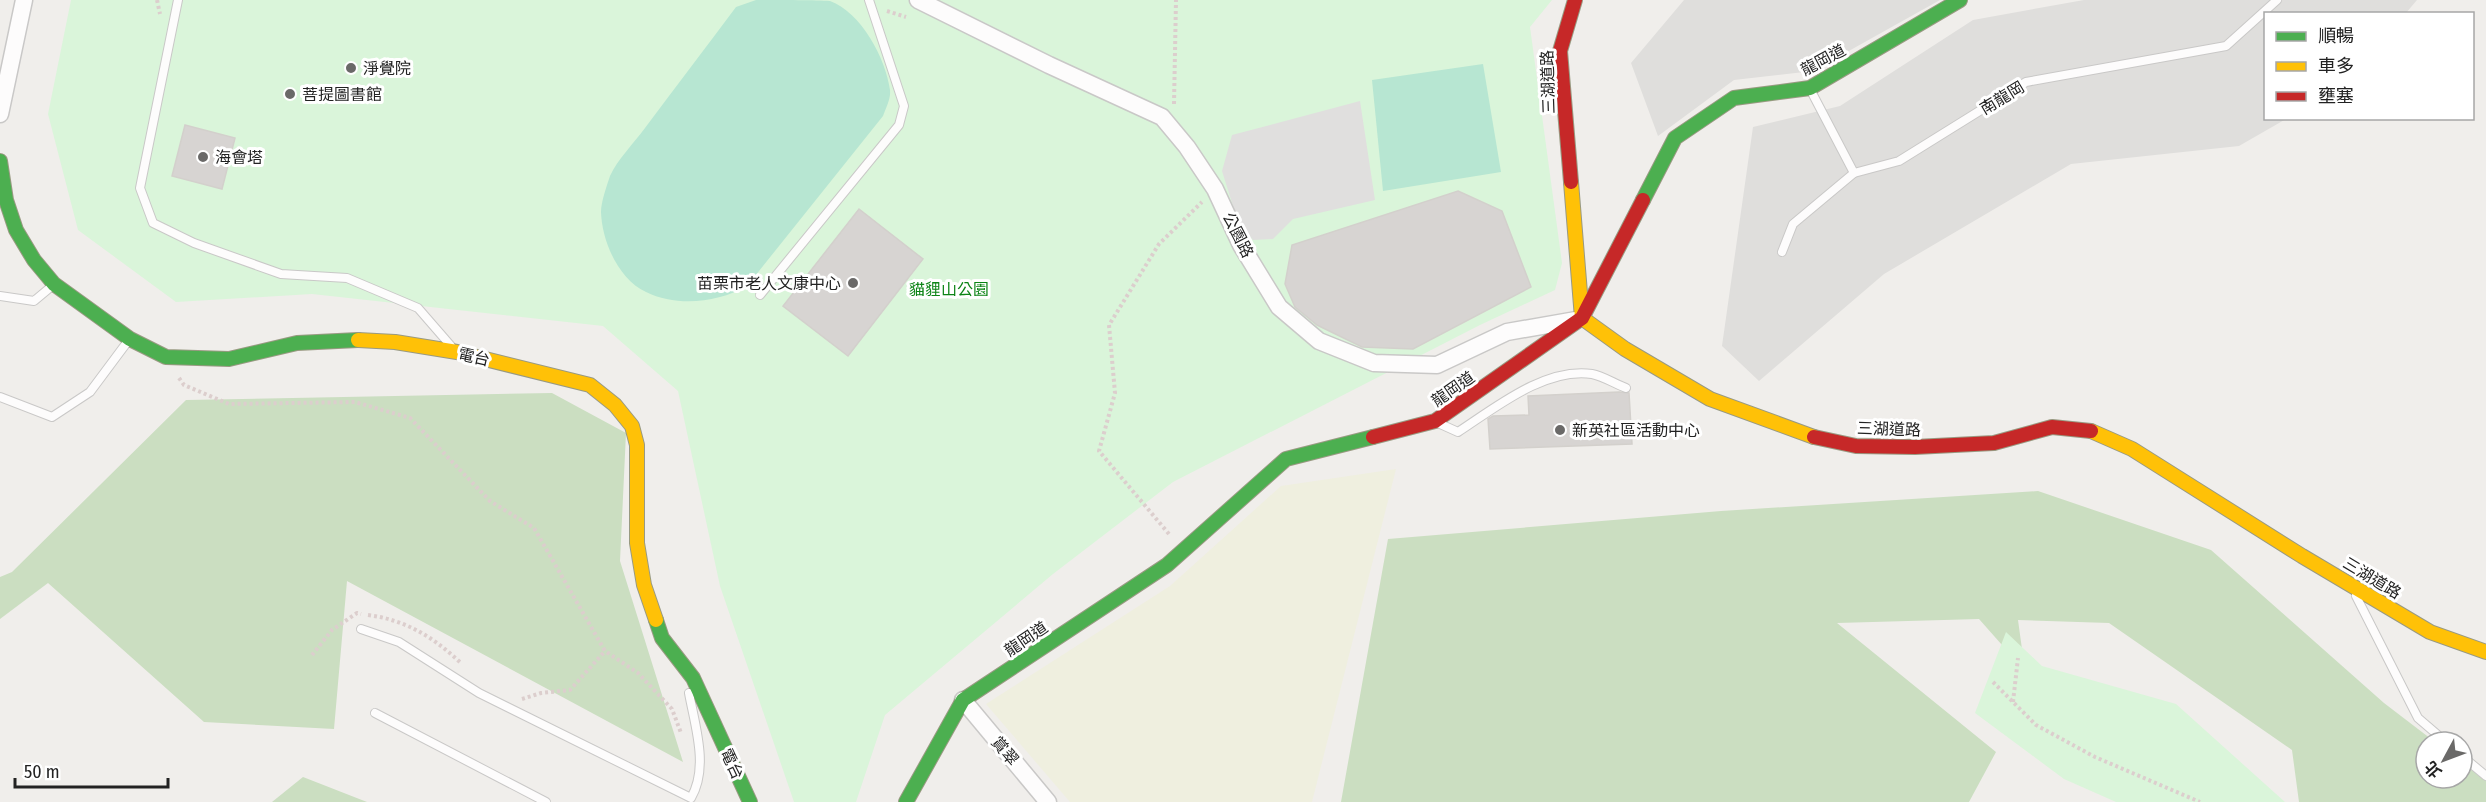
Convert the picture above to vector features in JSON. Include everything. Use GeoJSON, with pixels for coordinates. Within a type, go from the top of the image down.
{"type":"FeatureCollection","features":[{"type":"Feature","properties":{"kind":"street"},"geometry":{"type":"LineString","coordinates":[[0,114],[4,78],[24,0]]}},
{"type":"Feature","properties":{"kind":"street","name":"公園路"},"geometry":{"type":"LineString","coordinates":[[918,0],[1049,65],[1162,117],[1187,147],[1215,189],[1241,245],[1279,307],[1319,341],[1374,363],[1437,365],[1507,332],[1582,318]]}},
{"type":"Feature","properties":{"kind":"street","name":"三湖道路"},"geometry":{"type":"LineString","coordinates":[[1575,0],[1560,51],[1582,318],[1625,349],[1710,399],[1814,437],[1856,446],[1915,447],[1994,443],[2052,427],[2096,431],[2132,449],[2350,585],[2430,632],[2486,652]]}},
{"type":"Feature","properties":{"kind":"street","name":"龍岡道"},"geometry":{"type":"LineString","coordinates":[[906,802],[963,700],[1167,565],[1287,459],[1435,421],[1582,318],[1675,138],[1734,98],[1810,88],[1960,0]]}},
{"type":"Feature","properties":{"kind":"street","name":"電台"},"geometry":{"type":"LineString","coordinates":[[0,161],[6,200],[16,230],[34,260],[54,284],[130,339],[166,357],[229,358],[297,343],[347,340],[395,342],[457,352],[590,385],[615,405],[632,426],[638,445],[637,543],[644,585],[662,638],[693,678],[750,802]]}},
{"type":"Feature","properties":{"kind":"street","name":"賞翠"},"geometry":{"type":"LineString","coordinates":[[963,700],[1048,802]]}},
{"type":"Feature","properties":{"kind":"lane"},"geometry":{"type":"LineString","coordinates":[[178,0],[140,188],[153,223],[194,243],[281,274],[347,278],[418,308],[457,352]]}},
{"type":"Feature","properties":{"kind":"lane"},"geometry":{"type":"LineString","coordinates":[[760,295],[899,125],[904,106],[869,0]]}},
{"type":"Feature","properties":{"kind":"lane","name":"南龍岡"},"geometry":{"type":"LineString","coordinates":[[1854,173],[1899,161],[2026,82],[2226,46],[2277,0]]}},
{"type":"Feature","properties":{"kind":"lane"},"geometry":{"type":"LineString","coordinates":[[1782,252],[1793,224],[1854,173],[1810,88]]}},
{"type":"Feature","properties":{"kind":"lane"},"geometry":{"type":"LineString","coordinates":[[0,297],[34,301],[54,284]]}},
{"type":"Feature","properties":{"kind":"lane"},"geometry":{"type":"LineString","coordinates":[[0,397],[52,417],[90,392],[130,339]]}},
{"type":"Feature","properties":{"kind":"lane"},"geometry":{"type":"LineString","coordinates":[[1435,421],[1458,432],[1516,395],[1561,374],[1593,374],[1626,388]]}},
{"type":"Feature","properties":{"kind":"lane"},"geometry":{"type":"LineString","coordinates":[[2350,585],[2418,718],[2432,730]]}},
{"type":"Feature","properties":{"kind":"lane"},"geometry":{"type":"LineString","coordinates":[[361,629],[399,642],[479,693],[693,800],[698,787],[700,753],[689,689],[693,678]]}},
{"type":"Feature","properties":{"kind":"lane"},"geometry":{"type":"LineString","coordinates":[[375,713],[546,802]]}},
{"type":"Feature","properties":{"kind":"lane"},"geometry":{"type":"LineString","coordinates":[[2474,766],[2486,776]]}},
{"type":"Feature","properties":{"kind":"path"},"geometry":{"type":"LineString","coordinates":[[1174,108],[1176,0]]}},
{"type":"Feature","properties":{"kind":"path"},"geometry":{"type":"LineString","coordinates":[[1183,551],[1099,451],[1115,393],[1109,325],[1159,244],[1215,189]]}},
{"type":"Feature","properties":{"kind":"path"},"geometry":{"type":"LineString","coordinates":[[166,357],[184,385],[228,404],[355,402],[410,418],[490,501],[534,528],[605,651],[638,673],[672,710],[684,741]]}},
{"type":"Feature","properties":{"kind":"path"},"geometry":{"type":"LineString","coordinates":[[312,655],[332,630],[357,613],[391,618],[424,633],[466,667]]}},
{"type":"Feature","properties":{"kind":"path"},"geometry":{"type":"LineString","coordinates":[[516,701],[541,693],[570,690],[605,651]]}},
{"type":"Feature","properties":{"kind":"path"},"geometry":{"type":"LineString","coordinates":[[2013,703],[2018,658]]}},
{"type":"Feature","properties":{"kind":"path"},"geometry":{"type":"LineString","coordinates":[[1993,682],[2036,725],[2096,757],[2200,802]]}},
{"type":"Feature","properties":{"kind":"shaded area"},"geometry":{"type":"Polygon","coordinates":[[[1684,0],[1940,0],[1813,71],[1734,80],[1658,136],[1631,63],[1684,0]]]}},
{"type":"Feature","properties":{"kind":"shaded area"},"geometry":{"type":"Polygon","coordinates":[[[2084,0],[2417,0],[2407,12],[2264,12],[2264,120],[2284,120],[2239,146],[2071,164],[1884,274],[1759,381],[1722,346],[1753,127],[1840,106],[1973,20],[2084,0]]]}},
{"type":"Feature","properties":{"kind":"shaded area"},"geometry":{"type":"Polygon","coordinates":[[[1360,101],[1375,200],[1293,219],[1273,239],[1253,240],[1238,222],[1222,171],[1232,135],[1360,101]]]}},
{"type":"Feature","properties":{"kind":"green space","name":"貓貍山公園"},"geometry":{"type":"Polygon","coordinates":[[[71,0],[1552,0],[1530,27],[1562,263],[1555,290],[1480,325],[1173,482],[1053,574],[885,715],[856,802],[794,802],[720,586],[678,391],[603,326],[312,294],[176,302],[78,230],[48,114],[71,0]]]}},
{"type":"Feature","properties":{"kind":"green space"},"geometry":{"type":"Polygon","coordinates":[[[756,0],[830,1],[852,15],[870,38],[883,65],[890,93],[888,103],[883,116],[747,286],[723,296],[697,301],[658,297],[636,286],[627,278],[608,247],[601,212],[607,184],[621,158],[736,7],[756,0]]]}},
{"type":"Feature","properties":{"kind":"green space"},"geometry":{"type":"Polygon","coordinates":[[[1483,64],[1501,172],[1383,191],[1372,80],[1483,64]]]}},
{"type":"Feature","properties":{"kind":"green space"},"geometry":{"type":"Polygon","coordinates":[[[552,393],[626,433],[620,561],[683,762],[347,581],[334,729],[204,722],[48,583],[0,619],[0,577],[12,572],[186,400],[552,393]]]}},
{"type":"Feature","properties":{"kind":"green space"},"geometry":{"type":"Polygon","coordinates":[[[1396,469],[1312,802],[1070,802],[986,704],[1170,586],[1281,486],[1396,469]]]}},
{"type":"Feature","properties":{"kind":"green space"},"geometry":{"type":"Polygon","coordinates":[[[2038,491],[2211,550],[2384,703],[2419,730],[2414,730],[2414,790],[2474,790],[2474,771],[2486,780],[2486,802],[2299,802],[2292,750],[2109,623],[2018,620],[2025,671],[1979,619],[1837,623],[1996,752],[1969,802],[1341,802],[1388,539],[1721,511],[2038,491]]]}},
{"type":"Feature","properties":{"kind":"green space"},"geometry":{"type":"Polygon","coordinates":[[[2006,632],[2042,666],[2176,704],[2285,802],[2116,802],[2064,779],[1975,713],[2006,632]]]}},
{"type":"Feature","properties":{"kind":"green space"},"geometry":{"type":"Polygon","coordinates":[[[303,777],[367,802],[272,802],[303,777]]]}},
{"type":"Feature","properties":{"kind":"building","name":"海會塔"},"geometry":{"type":"Polygon","coordinates":[[[185,125],[235,138],[222,189],[172,176],[185,125]]]}},
{"type":"Feature","properties":{"kind":"building"},"geometry":{"type":"Polygon","coordinates":[[[1458,191],[1502,211],[1531,287],[1413,349],[1362,347],[1317,325],[1295,307],[1285,284],[1292,245],[1458,191]]]}},
{"type":"Feature","properties":{"kind":"building","name":"苗栗市老人文康中心"},"geometry":{"type":"Polygon","coordinates":[[[859,209],[923,259],[848,356],[783,306],[859,209]]]}},
{"type":"Feature","properties":{"kind":"building","name":"新英社區活動中心"},"geometry":{"type":"Polygon","coordinates":[[[1629,393],[1632,444],[1490,449],[1488,419],[1493,416],[1529,415],[1528,396],[1629,393]]]}},
{"type":"Feature","properties":{"kind":"traffic: fast"},"geometry":{"type":"LineString","coordinates":[[1643,200],[1675,138],[1734,98],[1810,88],[1960,0]]}},
{"type":"Feature","properties":{"kind":"traffic: fast"},"geometry":{"type":"LineString","coordinates":[[0,161],[6,200],[16,230],[34,260],[54,284],[130,339],[166,357],[229,359],[297,343],[358,340]]}},
{"type":"Feature","properties":{"kind":"traffic: fast"},"geometry":{"type":"LineString","coordinates":[[906,802],[963,700],[1167,565],[1286,459],[1373,437]]}},
{"type":"Feature","properties":{"kind":"traffic: fast"},"geometry":{"type":"LineString","coordinates":[[656,620],[662,638],[693,678],[750,802]]}},
{"type":"Feature","properties":{"kind":"traffic: slow"},"geometry":{"type":"LineString","coordinates":[[1571,182],[1582,318],[1625,349],[1710,399],[1814,437]]}},
{"type":"Feature","properties":{"kind":"traffic: slow"},"geometry":{"type":"LineString","coordinates":[[358,340],[395,342],[457,352],[590,385],[615,405],[632,426],[637,445],[637,543],[644,585],[656,620]]}},
{"type":"Feature","properties":{"kind":"traffic: slow"},"geometry":{"type":"LineString","coordinates":[[2091,431],[2132,449],[2302,556],[2430,632],[2486,652]]}},
{"type":"Feature","properties":{"kind":"traffic: jam"},"geometry":{"type":"LineString","coordinates":[[1571,182],[1560,51],[1575,0]]}},
{"type":"Feature","properties":{"kind":"traffic: jam"},"geometry":{"type":"LineString","coordinates":[[1373,437],[1435,421],[1582,318],[1643,200]]}},
{"type":"Feature","properties":{"kind":"traffic: jam"},"geometry":{"type":"LineString","coordinates":[[1814,437],[1856,446],[1915,447],[1994,443],[2052,427],[2091,431]]}},
{"type":"Feature","properties":{"kind":"place","name":"淨覺院"},"geometry":{"type":"Point","coordinates":[351,68]}},
{"type":"Feature","properties":{"kind":"place","name":"菩提圖書館"},"geometry":{"type":"Point","coordinates":[290,94]}},
{"type":"Feature","properties":{"kind":"place","name":"海會塔"},"geometry":{"type":"Point","coordinates":[203,157]}},
{"type":"Feature","properties":{"kind":"place","name":"苗栗市老人文康中心"},"geometry":{"type":"Point","coordinates":[853,283]}},
{"type":"Feature","properties":{"kind":"place","name":"新英社區活動中心"},"geometry":{"type":"Point","coordinates":[1560,430]}}]}
